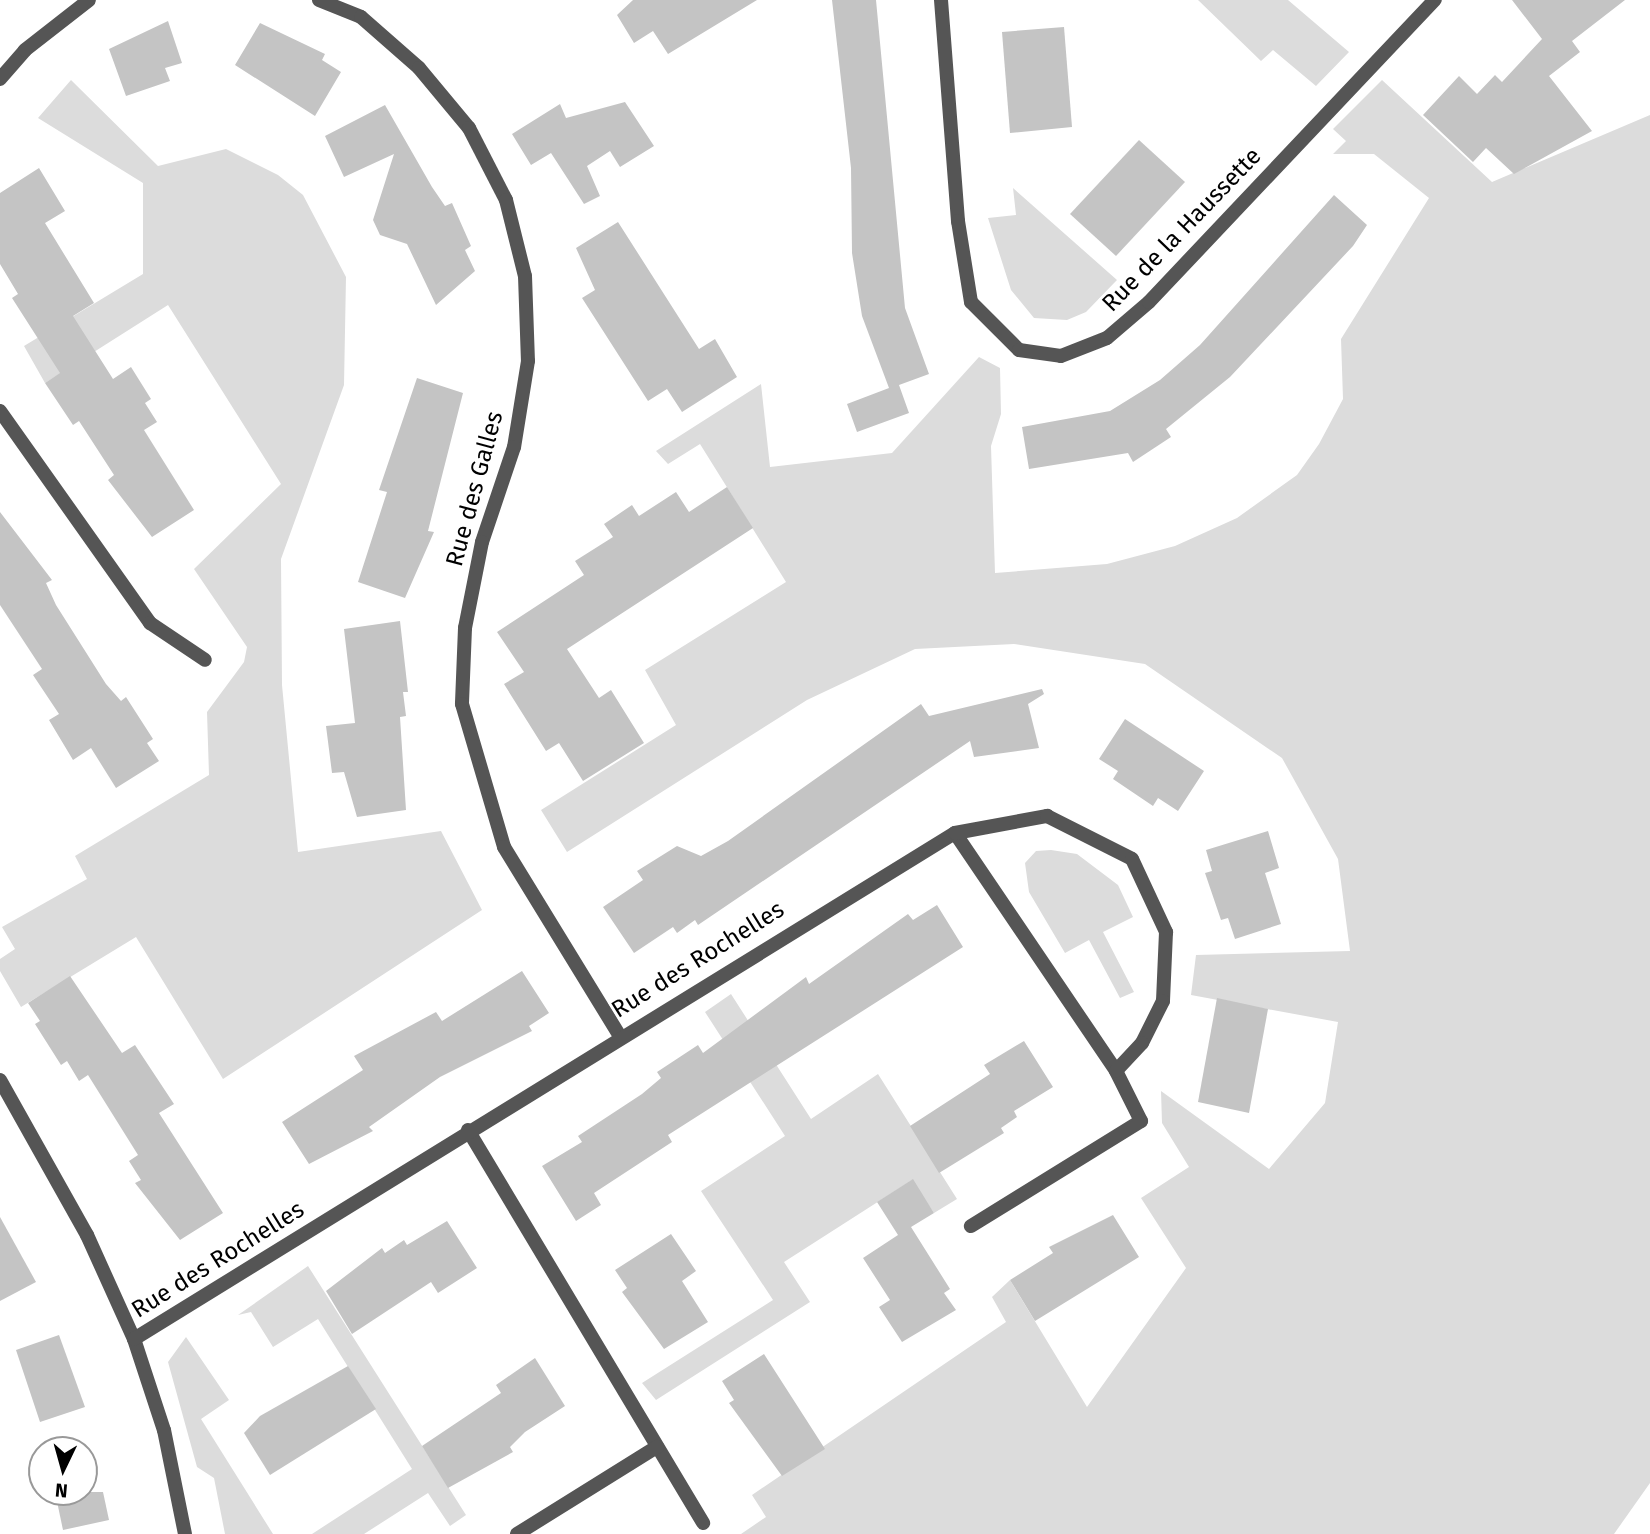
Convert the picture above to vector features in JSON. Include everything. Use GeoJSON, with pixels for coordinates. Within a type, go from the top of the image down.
{"type":"FeatureCollection","features":[{"type":"Feature","properties":{"kind":"street"},"geometry":{"type":"LineString","coordinates":[[0,79],[25,50],[89,0]]}},
{"type":"Feature","properties":{"kind":"street","name":"Rue des Galles"},"geometry":{"type":"LineString","coordinates":[[319,0],[361,17],[419,68],[469,128],[506,200],[524,276],[528,361],[514,447],[482,542],[465,628],[462,704],[504,847],[619,1035]]}},
{"type":"Feature","properties":{"kind":"street","name":"Rue de la Haussette"},"geometry":{"type":"LineString","coordinates":[[941,0],[958,221],[971,302],[1019,350],[1061,356],[1107,338],[1149,302],[1435,0]]}},
{"type":"Feature","properties":{"kind":"street"},"geometry":{"type":"LineString","coordinates":[[0,411],[4,427],[150,623],[205,660]]}},
{"type":"Feature","properties":{"kind":"street","name":"Rue des Rochelles"},"geometry":{"type":"LineString","coordinates":[[134,1339],[619,1035],[955,833],[1047,816],[1132,859],[1166,932],[1163,1001],[1142,1043],[1116,1071]]}},
{"type":"Feature","properties":{"kind":"street"},"geometry":{"type":"LineString","coordinates":[[955,833],[1116,1071],[1141,1121],[971,1226]]}},
{"type":"Feature","properties":{"kind":"street"},"geometry":{"type":"LineString","coordinates":[[0,1080],[87,1235],[134,1339],[164,1430],[185,1534]]}},
{"type":"Feature","properties":{"kind":"street"},"geometry":{"type":"LineString","coordinates":[[468,1130],[703,1523]]}},
{"type":"Feature","properties":{"kind":"street"},"geometry":{"type":"LineString","coordinates":[[517,1534],[657,1447]]}},
{"type":"Feature","properties":{"kind":"shaded area"},"geometry":{"type":"Polygon","coordinates":[[[1198,0],[1288,0],[1349,52],[1316,86],[1273,50],[1261,61],[1198,0]]]}},
{"type":"Feature","properties":{"kind":"shaded area"},"geometry":{"type":"Polygon","coordinates":[[[71,80],[158,166],[226,149],[278,175],[303,195],[346,277],[344,385],[281,559],[282,685],[298,852],[441,831],[482,910],[223,1079],[136,937],[21,1007],[0,971],[0,959],[15,949],[2,927],[87,879],[75,856],[209,775],[207,712],[244,662],[247,647],[194,569],[281,484],[168,305],[45,383],[24,346],[143,274],[143,183],[38,118],[71,80]]]}},
{"type":"Feature","properties":{"kind":"shaded area"},"geometry":{"type":"Polygon","coordinates":[[[1382,80],[1492,182],[1650,115],[1650,1483],[1614,1534],[741,1534],[766,1517],[752,1495],[1006,1322],[992,1297],[1010,1280],[1087,1407],[1186,1268],[1141,1198],[1189,1167],[1162,1123],[1161,1091],[1269,1169],[1325,1103],[1338,1022],[1191,995],[1196,955],[1350,951],[1338,859],[1282,758],[1145,664],[1014,644],[915,649],[807,700],[567,852],[541,810],[676,725],[645,670],[786,582],[700,444],[668,464],[656,451],[761,384],[770,467],[892,453],[979,357],[1000,368],[1001,414],[991,446],[995,573],[1107,564],[1175,546],[1237,518],[1297,475],[1319,444],[1343,399],[1341,339],[1429,198],[1374,154],[1333,154],[1346,141],[1333,129],[1382,80]]]}},
{"type":"Feature","properties":{"kind":"shaded area"},"geometry":{"type":"Polygon","coordinates":[[[1013,188],[1117,280],[1086,312],[1067,320],[1034,318],[1011,290],[988,218],[1016,215],[1013,188]]]}},
{"type":"Feature","properties":{"kind":"shaded area"},"geometry":{"type":"Polygon","coordinates":[[[1036,851],[1077,854],[1118,885],[1133,917],[1103,932],[1134,992],[1120,998],[1089,940],[1065,953],[1029,892],[1025,863],[1036,851]]]}},
{"type":"Feature","properties":{"kind":"shaded area"},"geometry":{"type":"Polygon","coordinates":[[[731,994],[811,1119],[878,1074],[957,1199],[934,1213],[912,1180],[784,1262],[810,1302],[656,1400],[642,1383],[773,1300],[701,1191],[785,1136],[705,1012],[731,994]]]}},
{"type":"Feature","properties":{"kind":"shaded area"},"geometry":{"type":"Polygon","coordinates":[[[308,1266],[466,1515],[450,1526],[428,1493],[364,1534],[312,1534],[412,1469],[318,1319],[273,1347],[251,1312],[238,1315],[308,1266]]]}},
{"type":"Feature","properties":{"kind":"shaded area"},"geometry":{"type":"Polygon","coordinates":[[[186,1337],[229,1400],[201,1419],[273,1534],[225,1534],[214,1478],[197,1467],[168,1362],[186,1337]]]}},
{"type":"Feature","properties":{"kind":"building"},"geometry":{"type":"Polygon","coordinates":[[[633,0],[757,0],[668,54],[653,31],[634,43],[617,15],[633,0]]]}},
{"type":"Feature","properties":{"kind":"building"},"geometry":{"type":"Polygon","coordinates":[[[832,0],[876,0],[905,308],[929,374],[899,385],[909,413],[857,432],[847,404],[889,388],[862,316],[852,253],[851,168],[832,0]]]}},
{"type":"Feature","properties":{"kind":"building"},"geometry":{"type":"Polygon","coordinates":[[[1512,0],[1625,0],[1572,41],[1580,52],[1549,76],[1592,131],[1514,174],[1486,148],[1473,162],[1423,115],[1459,76],[1477,94],[1495,75],[1502,82],[1542,39],[1512,0]]]}},
{"type":"Feature","properties":{"kind":"building"},"geometry":{"type":"Polygon","coordinates":[[[168,21],[182,63],[165,68],[170,81],[126,96],[109,49],[168,21]]]}},
{"type":"Feature","properties":{"kind":"building"},"geometry":{"type":"Polygon","coordinates":[[[260,23],[325,54],[322,60],[341,72],[315,116],[235,65],[260,23]]]}},
{"type":"Feature","properties":{"kind":"building"},"geometry":{"type":"Polygon","coordinates":[[[1064,27],[1072,127],[1010,133],[1002,32],[1064,27]]]}},
{"type":"Feature","properties":{"kind":"building"},"geometry":{"type":"Polygon","coordinates":[[[625,102],[654,146],[620,167],[610,151],[587,166],[600,196],[584,204],[551,153],[531,165],[512,134],[560,104],[566,118],[625,102]]]}},
{"type":"Feature","properties":{"kind":"building"},"geometry":{"type":"Polygon","coordinates":[[[385,105],[432,187],[445,206],[452,203],[471,246],[465,250],[475,271],[436,305],[407,244],[380,235],[373,220],[394,154],[344,177],[325,136],[385,105]]]}},
{"type":"Feature","properties":{"kind":"building"},"geometry":{"type":"Polygon","coordinates":[[[1139,140],[1185,182],[1116,256],[1070,214],[1139,140]]]}},
{"type":"Feature","properties":{"kind":"building"},"geometry":{"type":"Polygon","coordinates":[[[39,168],[65,211],[45,223],[94,303],[73,316],[113,379],[131,367],[151,399],[145,403],[157,422],[144,430],[194,510],[152,537],[108,480],[114,475],[79,421],[73,425],[45,383],[60,373],[12,298],[18,294],[0,264],[0,193],[39,168]]]}},
{"type":"Feature","properties":{"kind":"building"},"geometry":{"type":"Polygon","coordinates":[[[1334,195],[1367,225],[1353,246],[1230,377],[1166,429],[1171,437],[1133,462],[1128,453],[1029,469],[1022,427],[1110,411],[1160,380],[1200,345],[1334,195]]]}},
{"type":"Feature","properties":{"kind":"building"},"geometry":{"type":"Polygon","coordinates":[[[618,222],[699,349],[715,339],[737,377],[682,412],[667,389],[648,401],[582,298],[595,290],[576,248],[618,222]]]}},
{"type":"Feature","properties":{"kind":"building"},"geometry":{"type":"Polygon","coordinates":[[[417,378],[463,393],[428,531],[434,532],[405,598],[358,582],[387,492],[379,490],[417,378]]]}},
{"type":"Feature","properties":{"kind":"building"},"geometry":{"type":"Polygon","coordinates":[[[727,487],[753,528],[567,649],[599,698],[611,690],[644,743],[583,781],[559,743],[546,751],[504,684],[524,672],[497,632],[584,575],[575,561],[613,537],[604,524],[632,505],[639,516],[676,492],[689,512],[727,487]]]}},
{"type":"Feature","properties":{"kind":"building"},"geometry":{"type":"Polygon","coordinates":[[[0,512],[52,580],[46,583],[56,605],[106,684],[121,701],[126,697],[153,739],[147,743],[159,761],[116,788],[91,748],[73,760],[49,720],[59,714],[33,675],[42,669],[0,605],[0,512]]]}},
{"type":"Feature","properties":{"kind":"building"},"geometry":{"type":"Polygon","coordinates":[[[400,621],[408,692],[403,692],[406,716],[400,717],[406,810],[357,817],[344,772],[332,773],[326,726],[355,723],[344,629],[400,621]]]}},
{"type":"Feature","properties":{"kind":"building"},"geometry":{"type":"Polygon","coordinates":[[[1042,689],[1044,694],[1028,704],[1039,748],[974,757],[970,741],[698,925],[695,920],[677,933],[673,927],[634,953],[603,907],[643,880],[637,871],[677,846],[701,856],[728,841],[921,704],[929,716],[1042,689]]]}},
{"type":"Feature","properties":{"kind":"building"},"geometry":{"type":"Polygon","coordinates":[[[1125,719],[1204,771],[1178,811],[1158,798],[1153,806],[1113,779],[1118,771],[1099,759],[1125,719]]]}},
{"type":"Feature","properties":{"kind":"building"},"geometry":{"type":"Polygon","coordinates":[[[1268,831],[1279,868],[1265,873],[1281,924],[1235,939],[1228,918],[1221,920],[1205,873],[1212,871],[1206,850],[1268,831]]]}},
{"type":"Feature","properties":{"kind":"building"},"geometry":{"type":"Polygon","coordinates":[[[937,905],[963,947],[668,1135],[672,1142],[594,1193],[601,1205],[576,1221],[542,1166],[582,1142],[578,1136],[642,1094],[661,1078],[657,1072],[698,1045],[703,1053],[806,977],[809,984],[908,914],[913,920],[937,905]]]}},
{"type":"Feature","properties":{"kind":"building"},"geometry":{"type":"Polygon","coordinates":[[[522,971],[549,1013],[529,1026],[532,1031],[440,1077],[369,1127],[373,1131],[309,1164],[282,1122],[363,1070],[354,1056],[436,1012],[442,1021],[522,971]]]}},
{"type":"Feature","properties":{"kind":"building"},"geometry":{"type":"Polygon","coordinates":[[[70,976],[122,1053],[135,1045],[174,1104],[159,1113],[223,1213],[180,1240],[135,1183],[141,1180],[129,1161],[138,1155],[88,1075],[79,1081],[67,1061],[61,1065],[35,1024],[40,1021],[28,1003],[70,976]]]}},
{"type":"Feature","properties":{"kind":"building"},"geometry":{"type":"Polygon","coordinates":[[[1217,998],[1268,1009],[1249,1113],[1198,1102],[1217,998]]]}},
{"type":"Feature","properties":{"kind":"building"},"geometry":{"type":"Polygon","coordinates":[[[1024,1041],[1053,1087],[1014,1111],[1017,1117],[1001,1128],[1004,1133],[939,1173],[910,1126],[990,1074],[984,1065],[1024,1041]]]}},
{"type":"Feature","properties":{"kind":"building"},"geometry":{"type":"Polygon","coordinates":[[[913,1179],[934,1213],[911,1227],[950,1289],[944,1293],[956,1310],[902,1342],[879,1307],[890,1300],[863,1258],[898,1235],[877,1202],[913,1179]]]}},
{"type":"Feature","properties":{"kind":"building"},"geometry":{"type":"Polygon","coordinates":[[[1113,1215],[1139,1257],[1035,1321],[1010,1280],[1053,1253],[1049,1247],[1113,1215]]]}},
{"type":"Feature","properties":{"kind":"building"},"geometry":{"type":"Polygon","coordinates":[[[0,1217],[36,1282],[0,1301],[0,1217]]]}},
{"type":"Feature","properties":{"kind":"building"},"geometry":{"type":"Polygon","coordinates":[[[447,1221],[477,1268],[438,1293],[431,1282],[352,1334],[326,1291],[382,1248],[385,1253],[404,1240],[407,1245],[447,1221]]]}},
{"type":"Feature","properties":{"kind":"building"},"geometry":{"type":"Polygon","coordinates":[[[671,1234],[696,1271],[682,1281],[708,1322],[664,1349],[622,1292],[627,1288],[615,1270],[671,1234]]]}},
{"type":"Feature","properties":{"kind":"building"},"geometry":{"type":"Polygon","coordinates":[[[59,1335],[85,1407],[40,1422],[16,1350],[59,1335]]]}},
{"type":"Feature","properties":{"kind":"building"},"geometry":{"type":"Polygon","coordinates":[[[764,1354],[825,1449],[782,1476],[729,1403],[734,1400],[722,1381],[764,1354]]]}},
{"type":"Feature","properties":{"kind":"building"},"geometry":{"type":"Polygon","coordinates":[[[535,1358],[565,1406],[525,1432],[510,1447],[513,1452],[448,1488],[422,1446],[501,1393],[496,1385],[535,1358]]]}},
{"type":"Feature","properties":{"kind":"building"},"geometry":{"type":"Polygon","coordinates":[[[348,1366],[376,1409],[270,1475],[244,1433],[260,1416],[348,1366]]]}},
{"type":"Feature","properties":{"kind":"building"},"geometry":{"type":"Polygon","coordinates":[[[98,1492],[103,1492],[109,1520],[63,1530],[58,1506],[98,1506],[98,1492]]]}}]}
